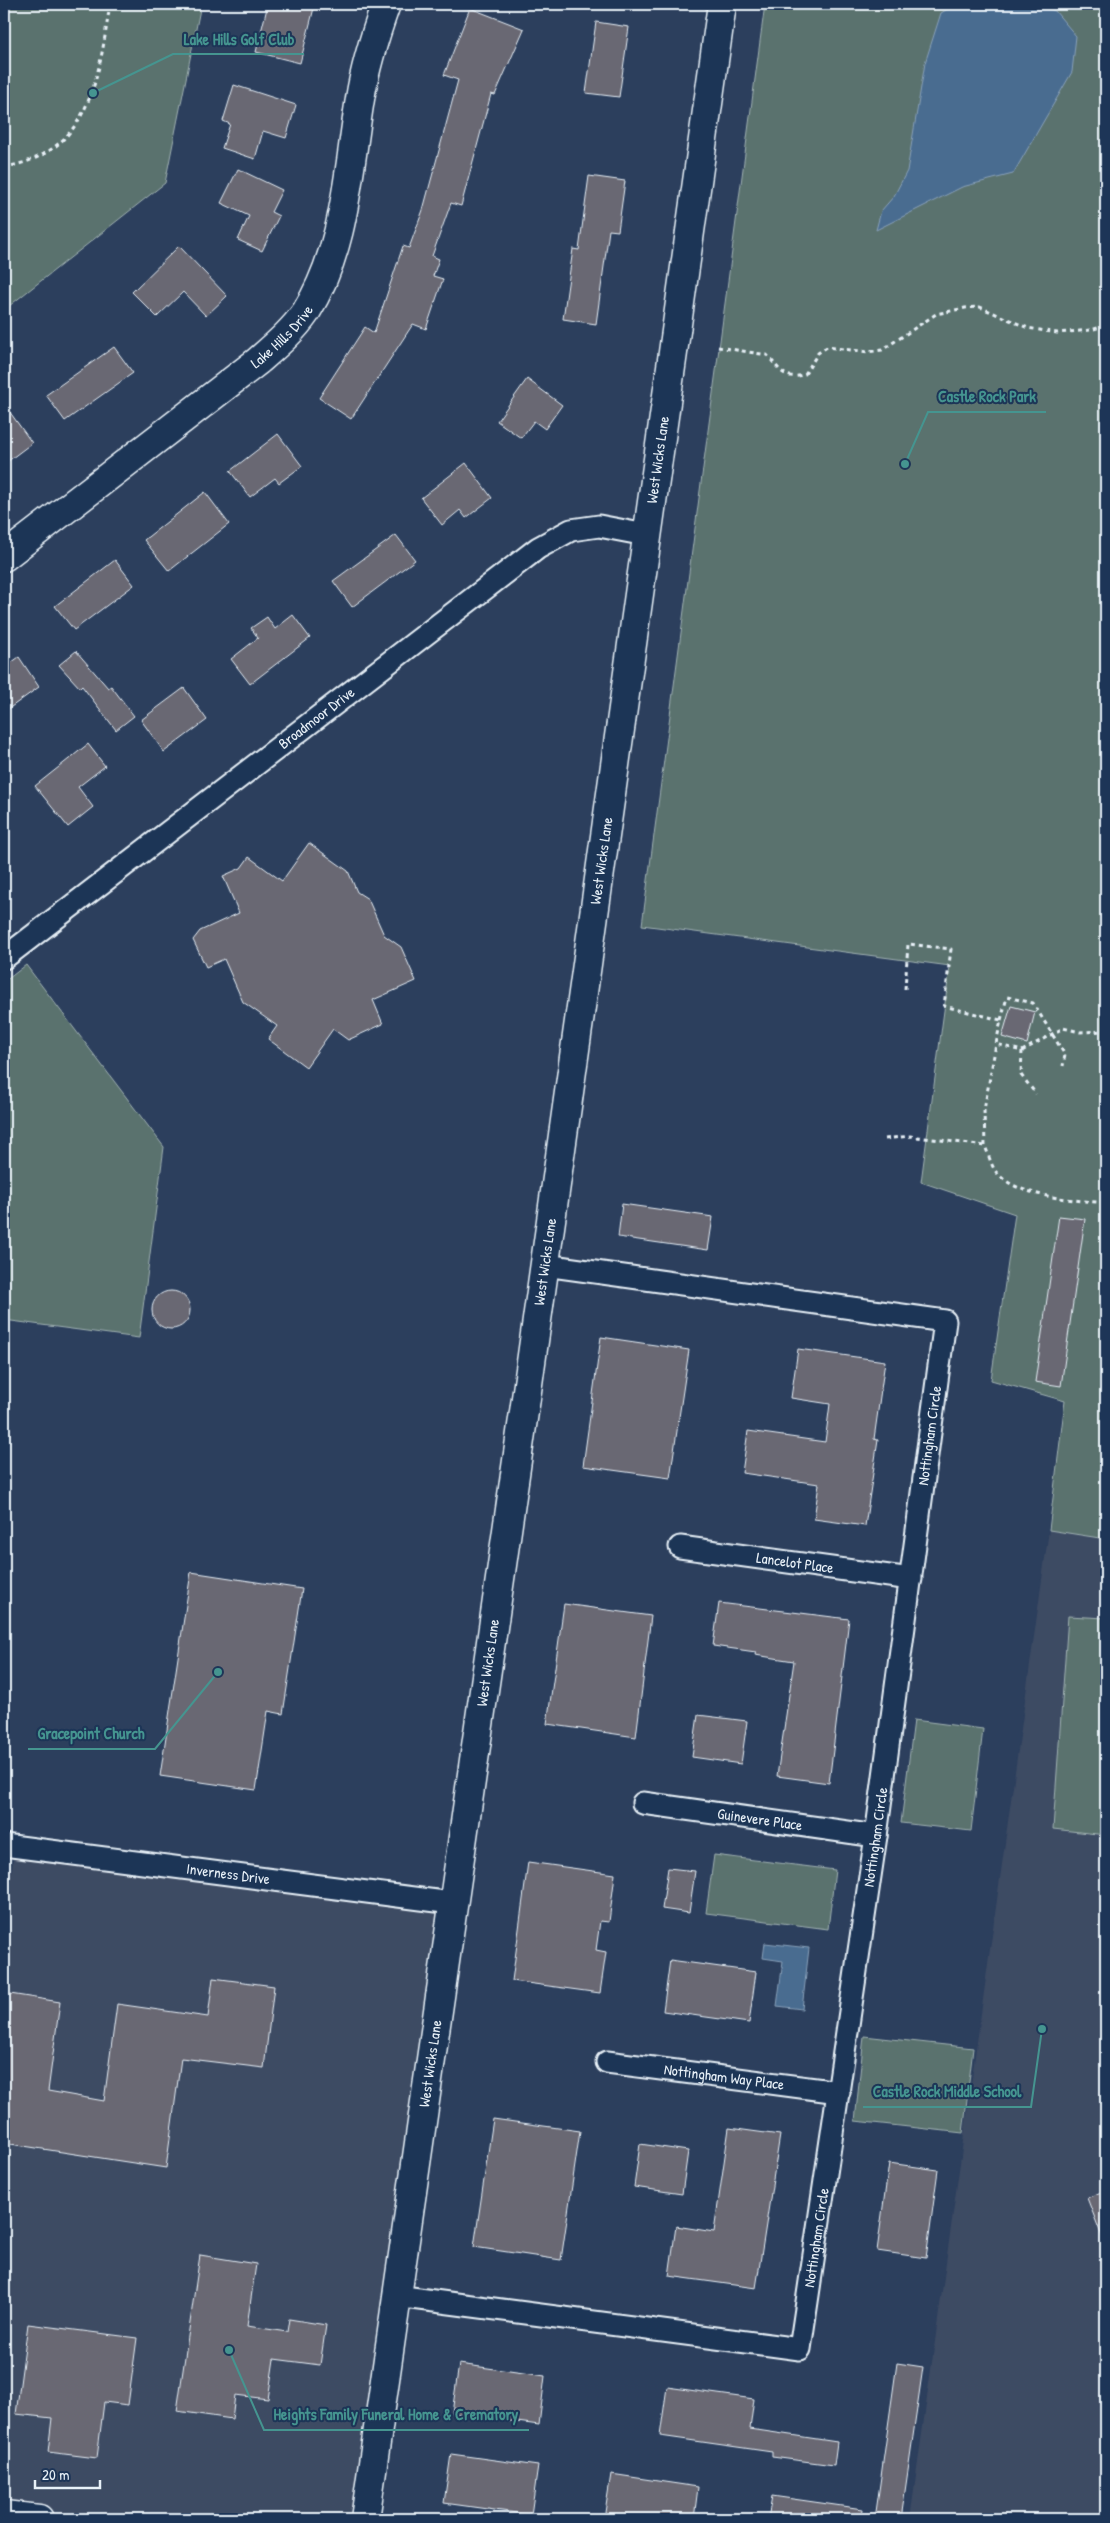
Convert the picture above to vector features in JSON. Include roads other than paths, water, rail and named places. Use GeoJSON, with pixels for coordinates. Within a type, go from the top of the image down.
{"type":"FeatureCollection","features":[{"type":"Feature","properties":{"kind":"main road","name":"Lake Hills Drive"},"geometry":{"type":"LineString","coordinates":[[4,557],[258,361],[283,339],[306,313],[334,251],[344,214],[360,98],[371,44],[386,4]]}},
{"type":"Feature","properties":{"kind":"main road","name":"West Wicks Lane"},"geometry":{"type":"LineString","coordinates":[[365,2519],[545,1265],[646,534],[722,4]]}},
{"type":"Feature","properties":{"kind":"main road"},"geometry":{"type":"LineString","coordinates":[[4,2515],[39,2519]]}},
{"type":"Feature","properties":{"kind":"street","name":"Broadmoor Drive"},"geometry":{"type":"LineString","coordinates":[[4,958],[538,548],[571,530],[590,527],[599,526],[646,534]]}},
{"type":"Feature","properties":{"kind":"street","name":"Nottingham Circle"},"geometry":{"type":"LineString","coordinates":[[396,2296],[800,2349],[876,1836],[945,1321],[545,1265]]}},
{"type":"Feature","properties":{"kind":"street","name":"Lancelot Place"},"geometry":{"type":"LineString","coordinates":[[680,1547],[911,1579]]}},
{"type":"Feature","properties":{"kind":"street","name":"Guinevere Place"},"geometry":{"type":"LineString","coordinates":[[643,1803],[876,1836]]}},
{"type":"Feature","properties":{"kind":"street","name":"Inverness Drive"},"geometry":{"type":"LineString","coordinates":[[4,1845],[452,1903]]}},
{"type":"Feature","properties":{"kind":"street","name":"Nottingham Way Place"},"geometry":{"type":"LineString","coordinates":[[607,2062],[839,2092]]}},
{"type":"Feature","properties":{"kind":"place","name":"Lake Hills Golf Club"},"geometry":{"type":"Point","coordinates":[93,93]}},
{"type":"Feature","properties":{"kind":"place","name":"Castle Rock Park"},"geometry":{"type":"Point","coordinates":[905,464]}},
{"type":"Feature","properties":{"kind":"place","name":"Gracepoint Church"},"geometry":{"type":"Point","coordinates":[218,1672]}},
{"type":"Feature","properties":{"kind":"place","name":"Castle Rock Middle School"},"geometry":{"type":"Point","coordinates":[1042,2029]}},
{"type":"Feature","properties":{"kind":"place","name":"Heights Family Funeral Home & Crematory"},"geometry":{"type":"Point","coordinates":[229,2350]}}]}
